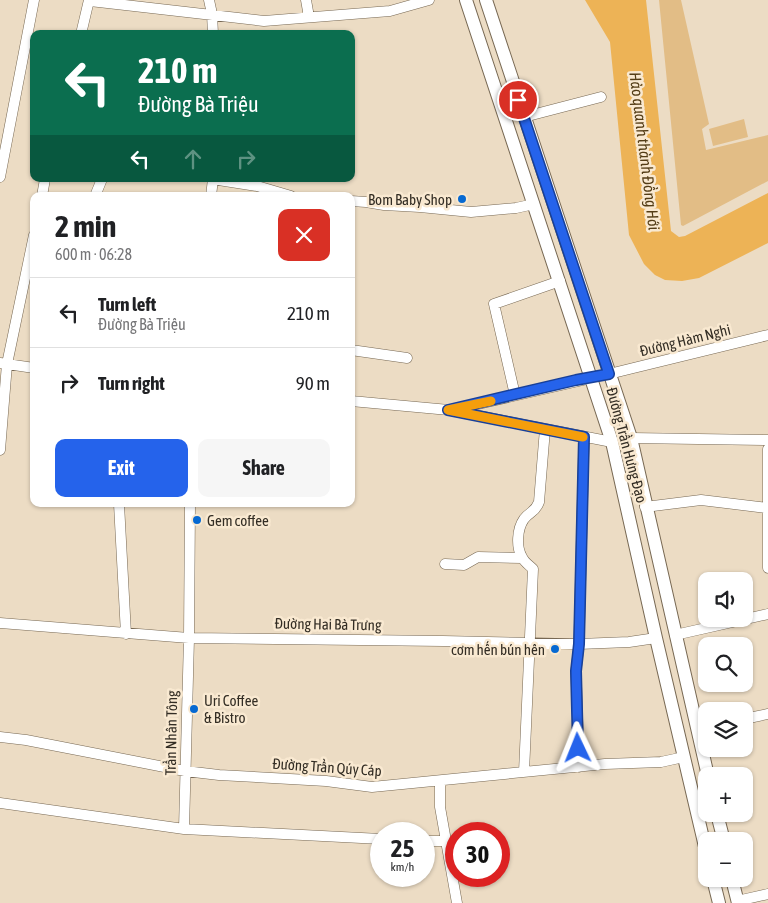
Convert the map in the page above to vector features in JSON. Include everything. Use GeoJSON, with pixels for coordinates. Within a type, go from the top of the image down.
{"type":"FeatureCollection","features":[{"type":"Feature","properties":{"kind":"main road","name":"Đường Trần Hưng Đạo"},"geometry":{"type":"LineString","coordinates":[[466,0],[612,442],[702,832]]}},
{"type":"Feature","properties":{"kind":"main road","name":"Đường Trần Hưng Đạo"},"geometry":{"type":"LineString","coordinates":[[486,0],[631,438],[675,634],[698,715]]}},
{"type":"Feature","properties":{"kind":"main road"},"geometry":{"type":"LineString","coordinates":[[506,119],[524,117]]}},
{"type":"Feature","properties":{"kind":"main road"},"geometry":{"type":"LineString","coordinates":[[592,378],[609,374]]}},
{"type":"Feature","properties":{"kind":"main road"},"geometry":{"type":"LineString","coordinates":[[656,638],[675,634]]}},
{"type":"Feature","properties":{"kind":"main road"},"geometry":{"type":"LineString","coordinates":[[715,887],[719,903]]}},
{"type":"Feature","properties":{"kind":"main road"},"geometry":{"type":"LineString","coordinates":[[733,887],[734,902]]}},
{"type":"Feature","properties":{"kind":"street"},"geometry":{"type":"LineString","coordinates":[[0,177],[34,0]]}},
{"type":"Feature","properties":{"kind":"street"},"geometry":{"type":"LineString","coordinates":[[209,0],[213,30]]}},
{"type":"Feature","properties":{"kind":"street"},"geometry":{"type":"LineString","coordinates":[[306,0],[309,17]]}},
{"type":"Feature","properties":{"kind":"street"},"geometry":{"type":"LineString","coordinates":[[83,30],[90,1],[264,21],[390,11],[429,0]]}},
{"type":"Feature","properties":{"kind":"street"},"geometry":{"type":"LineString","coordinates":[[524,117],[601,97]]}},
{"type":"Feature","properties":{"kind":"street"},"geometry":{"type":"LineString","coordinates":[[231,182],[257,186],[277,192]]}},
{"type":"Feature","properties":{"kind":"street"},"geometry":{"type":"LineString","coordinates":[[355,201],[384,206],[471,212],[516,208],[534,204]]}},
{"type":"Feature","properties":{"kind":"street"},"geometry":{"type":"LineString","coordinates":[[0,450],[4,364],[30,253]]}},
{"type":"Feature","properties":{"kind":"street"},"geometry":{"type":"LineString","coordinates":[[515,395],[494,304],[560,281]]}},
{"type":"Feature","properties":{"kind":"street","name":"Đường Hàm Nghi"},"geometry":{"type":"LineString","coordinates":[[609,374],[768,335]]}},
{"type":"Feature","properties":{"kind":"street"},"geometry":{"type":"LineString","coordinates":[[355,351],[407,358]]}},
{"type":"Feature","properties":{"kind":"street"},"geometry":{"type":"LineString","coordinates":[[4,364],[30,367]]}},
{"type":"Feature","properties":{"kind":"street"},"geometry":{"type":"LineString","coordinates":[[448,410],[592,378]]}},
{"type":"Feature","properties":{"kind":"street"},"geometry":{"type":"LineString","coordinates":[[355,401],[448,410],[612,442]]}},
{"type":"Feature","properties":{"kind":"street"},"geometry":{"type":"LineString","coordinates":[[524,772],[533,569],[522,558],[518,537],[523,520],[536,510],[539,502],[544,429]]}},
{"type":"Feature","properties":{"kind":"street"},"geometry":{"type":"LineString","coordinates":[[579,767],[576,671],[579,644],[584,437]]}},
{"type":"Feature","properties":{"kind":"street"},"geometry":{"type":"LineString","coordinates":[[631,438],[768,440]]}},
{"type":"Feature","properties":{"kind":"street"},"geometry":{"type":"LineString","coordinates":[[768,449],[768,568]]}},
{"type":"Feature","properties":{"kind":"street"},"geometry":{"type":"LineString","coordinates":[[645,507],[701,500],[767,508]]}},
{"type":"Feature","properties":{"kind":"street"},"geometry":{"type":"LineString","coordinates":[[119,507],[126,634]]}},
{"type":"Feature","properties":{"kind":"street","name":"Trần Nhân Tông"},"geometry":{"type":"LineString","coordinates":[[184,829],[190,507]]}},
{"type":"Feature","properties":{"kind":"street"},"geometry":{"type":"LineString","coordinates":[[445,564],[464,565],[478,558],[522,558]]}},
{"type":"Feature","properties":{"kind":"street"},"geometry":{"type":"LineString","coordinates":[[675,634],[768,614]]}},
{"type":"Feature","properties":{"kind":"street","name":"Đường Hai Bà Trưng"},"geometry":{"type":"LineString","coordinates":[[0,623],[189,638],[579,644],[629,642],[656,638]]}},
{"type":"Feature","properties":{"kind":"street"},"geometry":{"type":"LineString","coordinates":[[753,717],[768,714]]}},
{"type":"Feature","properties":{"kind":"street","name":"Đường Trần Qúy Cáp"},"geometry":{"type":"LineString","coordinates":[[0,737],[26,740],[185,771],[220,775],[326,781],[372,787],[440,782],[579,767],[661,762],[684,757]]}},
{"type":"Feature","properties":{"kind":"street"},"geometry":{"type":"LineString","coordinates":[[440,782],[440,807],[445,835]]}},
{"type":"Feature","properties":{"kind":"street"},"geometry":{"type":"LineString","coordinates":[[0,803],[184,829],[370,838]]}},
{"type":"Feature","properties":{"kind":"street"},"geometry":{"type":"LineString","coordinates":[[454,887],[457,903]]}},
{"type":"Feature","properties":{"kind":"street"},"geometry":{"type":"LineString","coordinates":[[734,902],[768,894]]}},
{"type":"Feature","properties":{"kind":"shaded area"},"geometry":{"type":"Polygon","coordinates":[[[659,0],[681,0],[709,124],[702,129],[706,150],[768,135],[768,181],[683,226],[681,225],[659,0]]]}},
{"type":"Feature","properties":{"kind":"shaded area"},"geometry":{"type":"Polygon","coordinates":[[[744,119],[748,137],[713,146],[709,129],[744,119]]]}},
{"type":"Feature","properties":{"kind":"water","name":"Hào quanh thành Đồng Hới"},"geometry":{"type":"Polygon","coordinates":[[[585,0],[646,0],[671,231],[679,237],[685,236],[768,193],[768,243],[699,278],[682,281],[665,280],[655,275],[644,264],[629,235],[610,42],[585,0]]]}},
{"type":"Feature","properties":{"kind":"slow traffic"},"geometry":{"type":"LineString","coordinates":[[491,401],[448,410],[583,437]]}},
{"type":"Feature","properties":{"kind":"place","name":"Bom Baby Shop"},"geometry":{"type":"Point","coordinates":[462,199]}},
{"type":"Feature","properties":{"kind":"place","name":"Gem coffee"},"geometry":{"type":"Point","coordinates":[197,520]}},
{"type":"Feature","properties":{"kind":"place","name":"cơm hến bún hên"},"geometry":{"type":"Point","coordinates":[555,649]}},
{"type":"Feature","properties":{"kind":"place","name":"Uri Coffee & Bistro"},"geometry":{"type":"Point","coordinates":[194,709]}},
{"type":"Feature","properties":{"kind":"route"},"geometry":{"type":"LineString","coordinates":[[518,100],[609,374],[448,410],[584,437],[579,644],[576,671],[578,748]]}}]}
